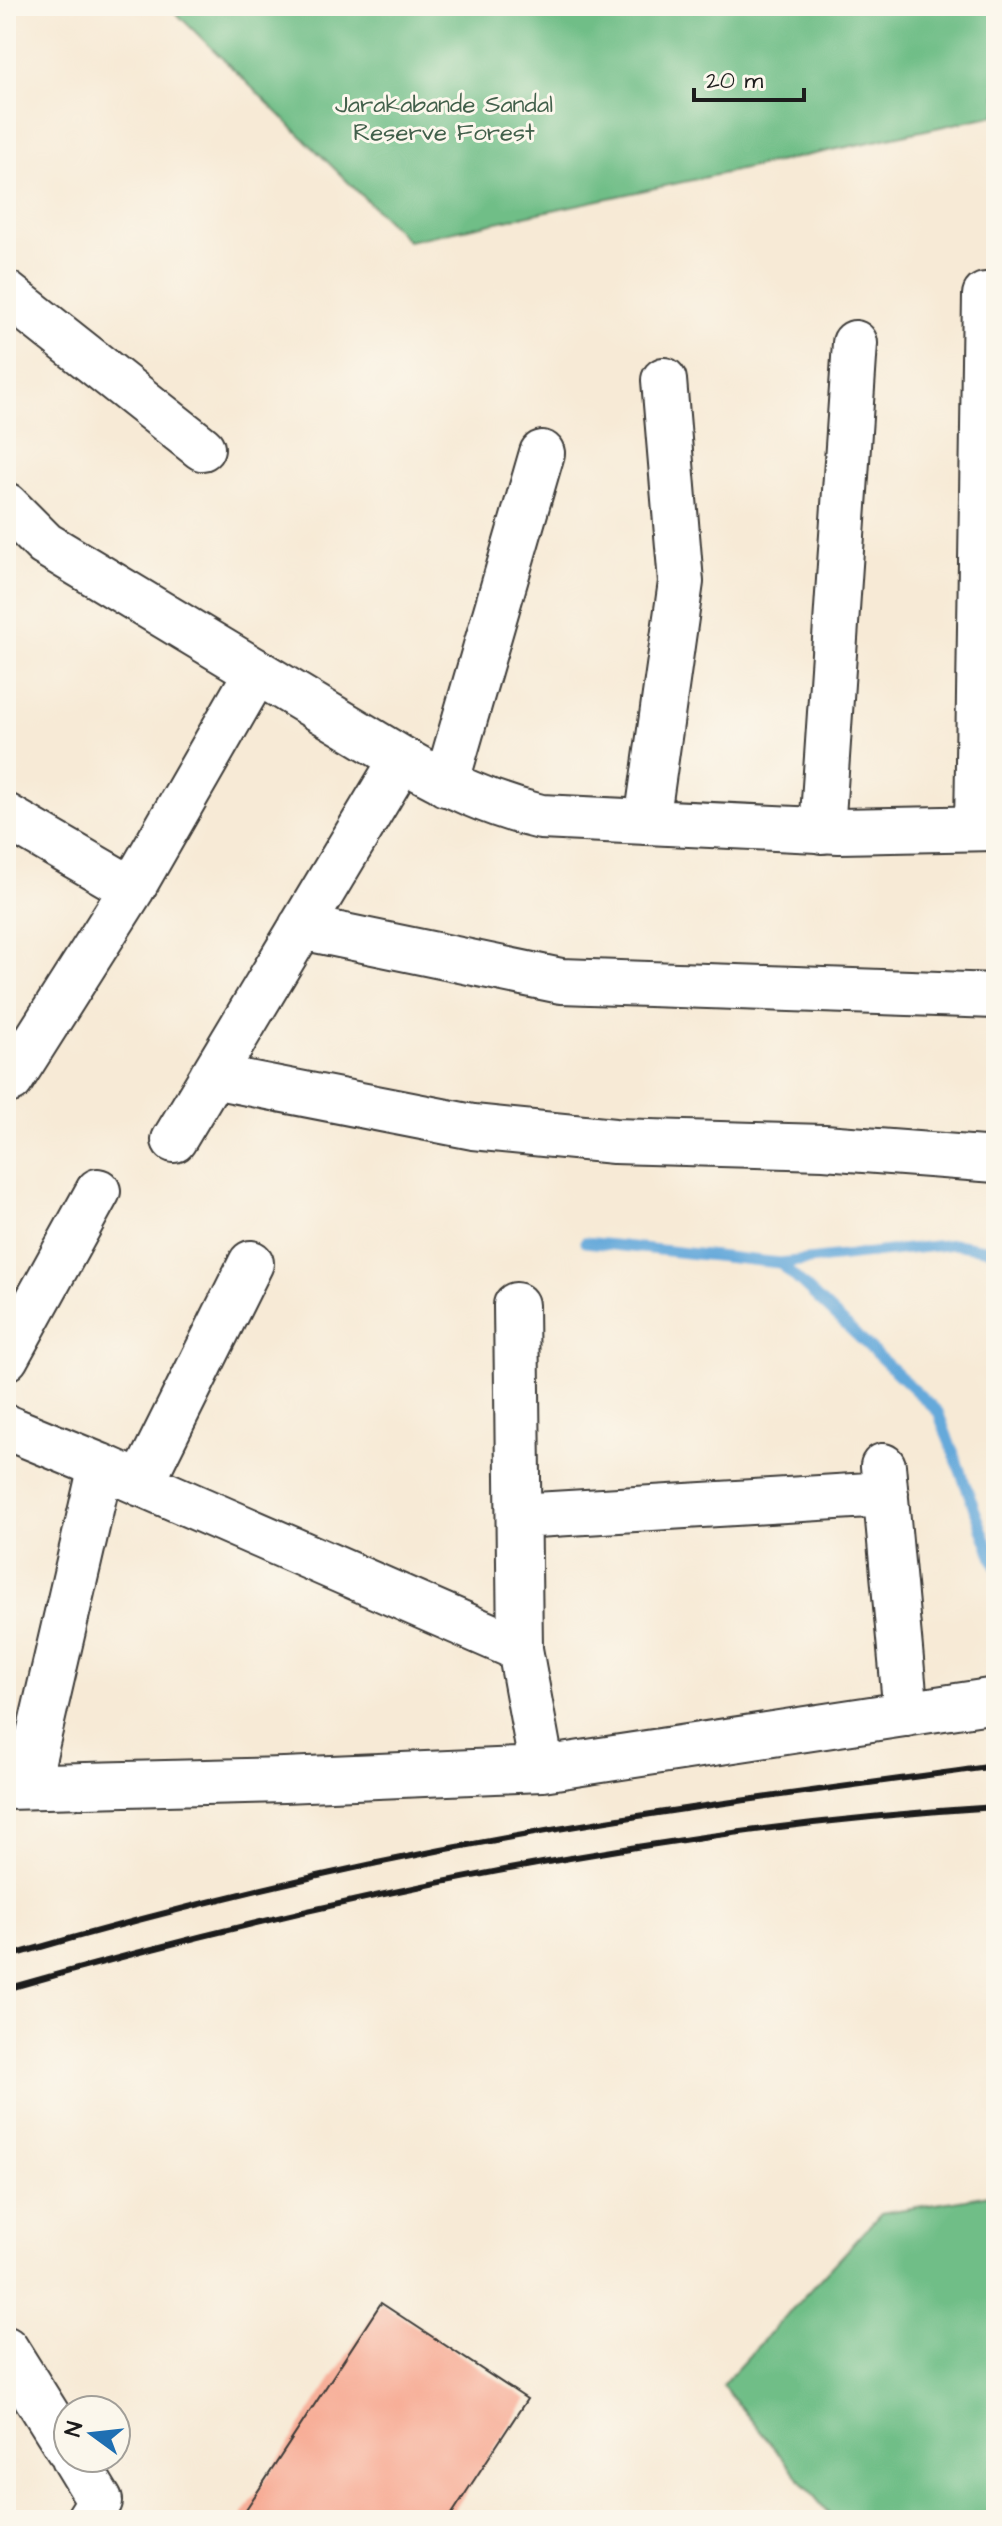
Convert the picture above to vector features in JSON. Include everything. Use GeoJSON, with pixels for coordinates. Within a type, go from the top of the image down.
{"type":"FeatureCollection","features":[{"type":"Feature","properties":{"kind":"street"},"geometry":{"type":"LineString","coordinates":[[6,293],[202,448]]}},
{"type":"Feature","properties":{"kind":"street"},"geometry":{"type":"LineString","coordinates":[[6,505],[45,544],[402,759],[446,784],[497,807],[541,817],[822,831],[986,828],[985,295]]}},
{"type":"Feature","properties":{"kind":"street"},"geometry":{"type":"LineString","coordinates":[[822,831],[855,343]]}},
{"type":"Feature","properties":{"kind":"street"},"geometry":{"type":"LineString","coordinates":[[647,822],[681,582],[664,380]]}},
{"type":"Feature","properties":{"kind":"street"},"geometry":{"type":"LineString","coordinates":[[446,784],[542,453]]}},
{"type":"Feature","properties":{"kind":"street"},"geometry":{"type":"LineString","coordinates":[[6,1077],[11,1080],[132,889],[256,673]]}},
{"type":"Feature","properties":{"kind":"street"},"geometry":{"type":"LineString","coordinates":[[174,1140],[402,759]]}},
{"type":"Feature","properties":{"kind":"street"},"geometry":{"type":"LineString","coordinates":[[6,816],[132,889]]}},
{"type":"Feature","properties":{"kind":"street"},"geometry":{"type":"LineString","coordinates":[[301,927],[561,981],[996,996]]}},
{"type":"Feature","properties":{"kind":"street"},"geometry":{"type":"LineString","coordinates":[[212,1076],[473,1127],[614,1141],[824,1147],[996,1160]]}},
{"type":"Feature","properties":{"kind":"street"},"geometry":{"type":"LineString","coordinates":[[6,1358],[98,1191]]}},
{"type":"Feature","properties":{"kind":"street"},"geometry":{"type":"LineString","coordinates":[[141,1484],[251,1263]]}},
{"type":"Feature","properties":{"kind":"street"},"geometry":{"type":"LineString","coordinates":[[516,1305],[520,1649],[542,1769]]}},
{"type":"Feature","properties":{"kind":"street"},"geometry":{"type":"LineString","coordinates":[[6,1427],[520,1649]]}},
{"type":"Feature","properties":{"kind":"street"},"geometry":{"type":"LineString","coordinates":[[101,1466],[17,1786],[284,1780],[542,1769],[996,1700]]}},
{"type":"Feature","properties":{"kind":"street"},"geometry":{"type":"LineString","coordinates":[[519,1516],[884,1480],[906,1714]]}},
{"type":"Feature","properties":{"kind":"street"},"geometry":{"type":"LineString","coordinates":[[6,2349],[52,2422]]}},
{"type":"Feature","properties":{"kind":"street"},"geometry":{"type":"LineString","coordinates":[[84,2474],[100,2501],[88,2520]]}},
{"type":"Feature","properties":{"kind":"green space","name":"Jarakabande Sandal Reserve Forest"},"geometry":{"type":"Polygon","coordinates":[[[169,6],[996,6],[996,115],[408,241],[169,6]]]}},
{"type":"Feature","properties":{"kind":"green space"},"geometry":{"type":"Polygon","coordinates":[[[996,2194],[996,2520],[834,2520],[722,2385],[881,2213],[996,2194]]]}},
{"type":"Feature","properties":{"kind":"building"},"geometry":{"type":"Polygon","coordinates":[[[381,2303],[527,2399],[448,2520],[239,2520],[381,2303]]]}},
{"type":"Feature","properties":{"kind":"waterway"},"geometry":{"type":"LineString","coordinates":[[585,1242],[780,1263],[954,1244],[996,1251]]}},
{"type":"Feature","properties":{"kind":"waterway"},"geometry":{"type":"LineString","coordinates":[[780,1263],[938,1412],[996,1566]]}},
{"type":"Feature","properties":{"kind":"railway"},"geometry":{"type":"LineString","coordinates":[[6,1957],[130,1922],[380,1862],[567,1827],[996,1766]]}},
{"type":"Feature","properties":{"kind":"railway"},"geometry":{"type":"LineString","coordinates":[[6,1989],[248,1925],[496,1871],[747,1831],[996,1807]]}}]}
